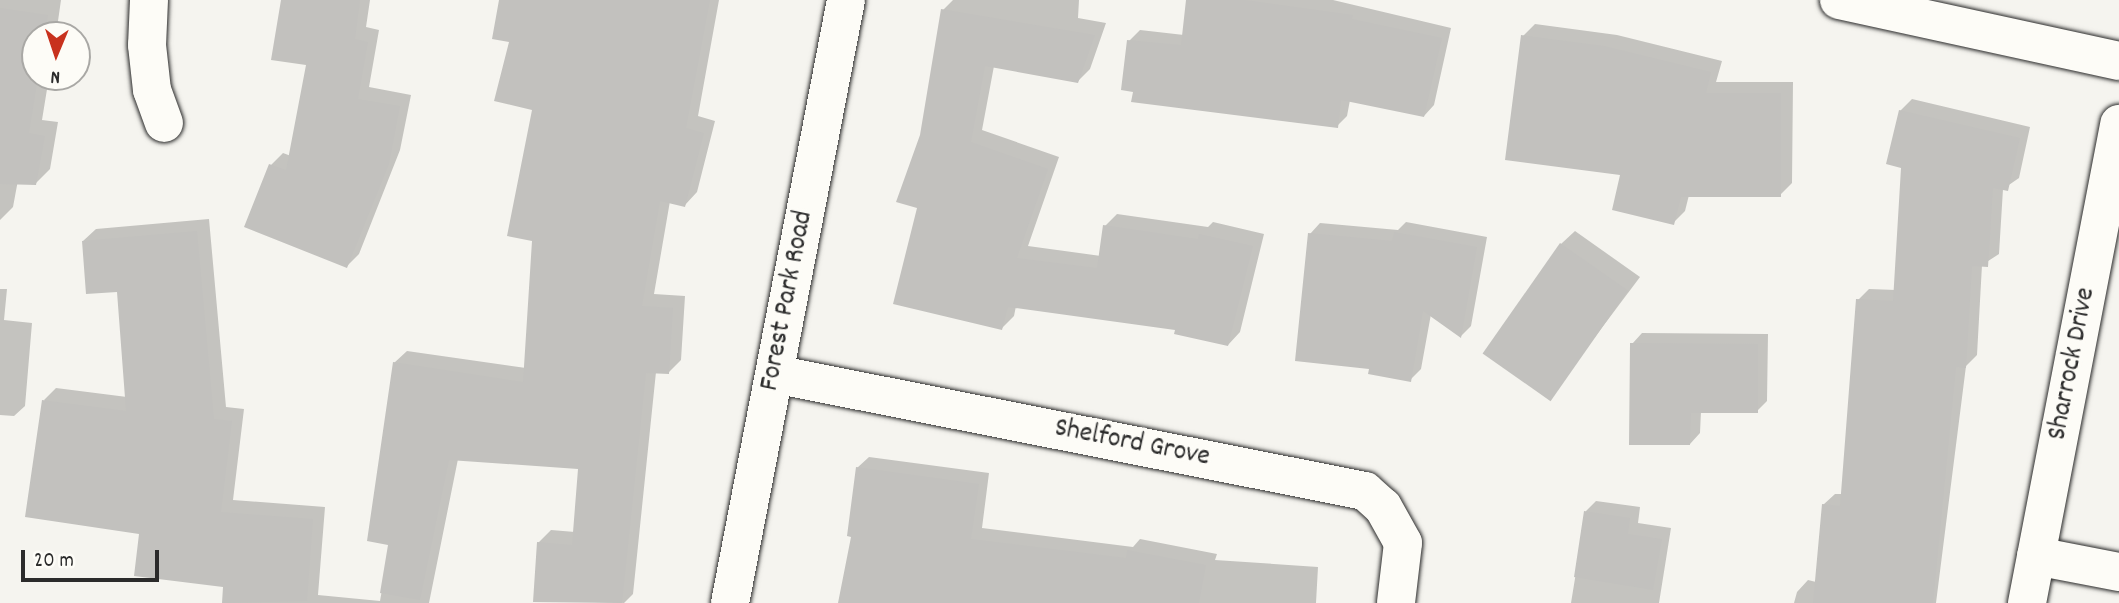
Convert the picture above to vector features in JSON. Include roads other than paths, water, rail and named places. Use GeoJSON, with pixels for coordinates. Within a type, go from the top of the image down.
{"type":"FeatureCollection","features":[{"type":"Feature","properties":{"kind":"street"},"geometry":{"type":"LineString","coordinates":[[149,0],[147,45],[152,90],[164,123]]}},
{"type":"Feature","properties":{"kind":"street","name":"Forest Park Road"},"geometry":{"type":"LineString","coordinates":[[730,603],[846,0]]}},
{"type":"Feature","properties":{"kind":"street"},"geometry":{"type":"LineString","coordinates":[[1839,0],[2119,61]]}},
{"type":"Feature","properties":{"kind":"street","name":"Sharrock Drive"},"geometry":{"type":"LineString","coordinates":[[2027,603],[2119,124]]}},
{"type":"Feature","properties":{"kind":"street","name":"Shelford Grove"},"geometry":{"type":"LineString","coordinates":[[774,374],[1365,491],[1383,507],[1403,542],[1396,603]]}},
{"type":"Feature","properties":{"kind":"street"},"geometry":{"type":"LineString","coordinates":[[2036,556],[2119,572]]}}]}
